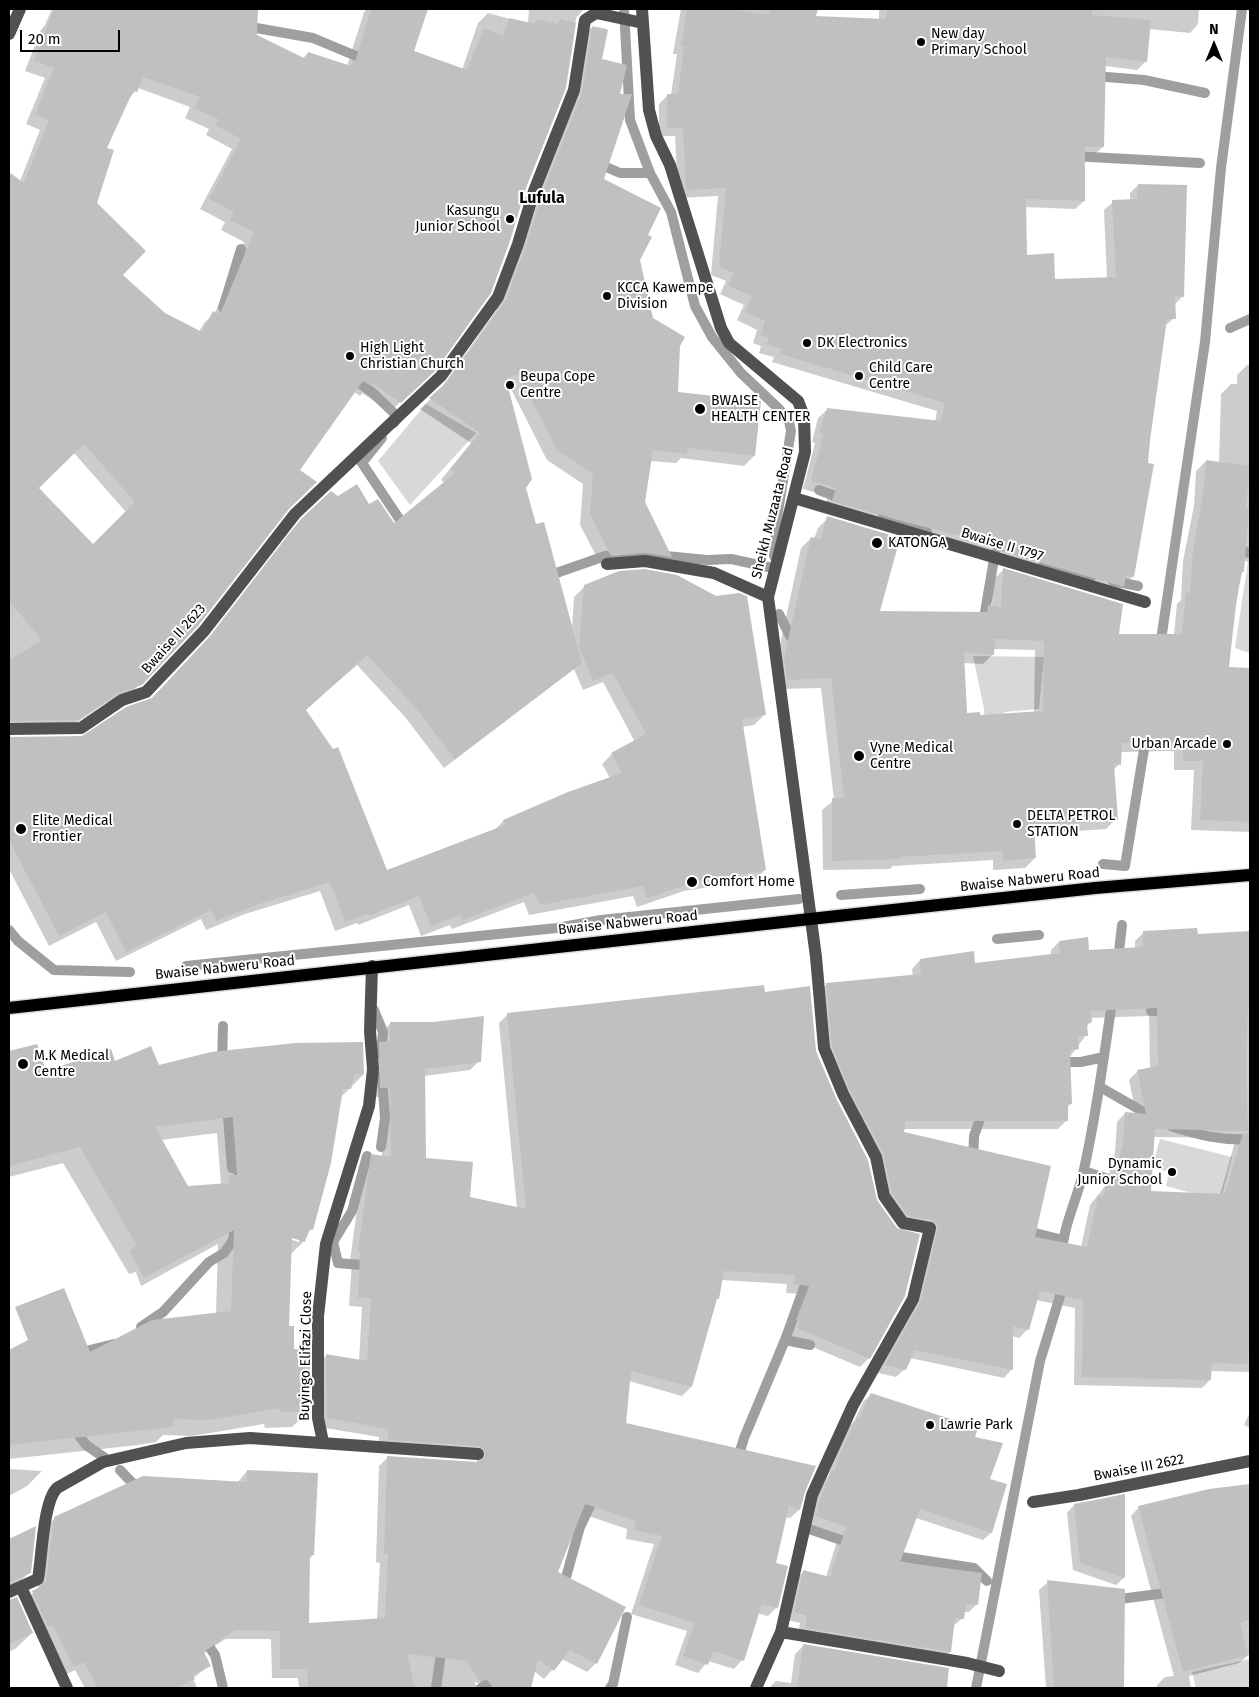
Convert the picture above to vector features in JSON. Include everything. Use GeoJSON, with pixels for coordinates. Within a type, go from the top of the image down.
{"type":"FeatureCollection","features":[{"type":"Feature","properties":{"kind":"main road","name":"Bwaise Nabweru Road"},"geometry":{"type":"LineString","coordinates":[[9,1006],[1095,888],[1250,875]]}},
{"type":"Feature","properties":{"kind":"street"},"geometry":{"type":"LineString","coordinates":[[9,34],[20,9]]}},
{"type":"Feature","properties":{"kind":"street","name":"Sheikh Muzaata Road"},"geometry":{"type":"LineString","coordinates":[[642,9],[649,110],[656,136],[670,165],[721,328],[728,343],[798,401],[804,416],[806,452],[768,597],[810,919],[824,1048],[843,1094],[876,1157],[884,1196],[902,1223],[930,1228],[913,1299],[854,1405],[812,1495],[781,1632]]}},
{"type":"Feature","properties":{"kind":"street","name":"Bwaise II 2623"},"geometry":{"type":"LineString","coordinates":[[9,728],[81,728],[122,700],[146,692],[204,631],[295,514],[441,376],[498,297],[518,244],[534,191],[574,90],[585,20],[596,13],[643,23]]}},
{"type":"Feature","properties":{"kind":"street","name":"Bwaise II 1797"},"geometry":{"type":"LineString","coordinates":[[794,498],[1144,602]]}},
{"type":"Feature","properties":{"kind":"street"},"geometry":{"type":"LineString","coordinates":[[607,564],[645,561],[714,572],[768,597]]}},
{"type":"Feature","properties":{"kind":"street","name":"Buyingo Elifazi Close"},"geometry":{"type":"LineString","coordinates":[[21,1587],[38,1580],[47,1510],[52,1493],[57,1488],[103,1462],[186,1443],[250,1438],[323,1442],[318,1418],[318,1316],[326,1244],[369,1106],[373,1069],[370,1031],[372,966]]}},
{"type":"Feature","properties":{"kind":"street"},"geometry":{"type":"LineString","coordinates":[[323,1442],[478,1454]]}},
{"type":"Feature","properties":{"kind":"street","name":"Bwaise III 2622"},"geometry":{"type":"LineString","coordinates":[[1033,1502],[1079,1495],[1250,1461]]}},
{"type":"Feature","properties":{"kind":"street"},"geometry":{"type":"LineString","coordinates":[[9,1592],[21,1587],[67,1688]]}},
{"type":"Feature","properties":{"kind":"street"},"geometry":{"type":"LineString","coordinates":[[756,1688],[781,1632],[967,1663],[999,1671]]}},
{"type":"Feature","properties":{"kind":"shaded area"},"geometry":{"type":"Polygon","coordinates":[[[426,404],[476,433],[410,505],[378,461],[426,404]]]}},
{"type":"Feature","properties":{"kind":"shaded area"},"geometry":{"type":"Polygon","coordinates":[[[1248,561],[1250,562],[1250,653],[1235,648],[1248,561]]]}},
{"type":"Feature","properties":{"kind":"shaded area"},"geometry":{"type":"Polygon","coordinates":[[[973,656],[1044,657],[1039,709],[1004,712],[998,735],[987,761],[984,709],[973,656]]]}},
{"type":"Feature","properties":{"kind":"shaded area"},"geometry":{"type":"Polygon","coordinates":[[[1160,1139],[1232,1157],[1217,1213],[1203,1196],[1166,1186],[1169,1172],[1152,1167],[1160,1139]]]}},
{"type":"Feature","properties":{"kind":"shaded area"},"geometry":{"type":"Polygon","coordinates":[[[1250,1659],[1250,1688],[1196,1688],[1192,1672],[1250,1659]]]}},
{"type":"Feature","properties":{"kind":"building"},"geometry":{"type":"Polygon","coordinates":[[[54,9],[258,9],[257,35],[306,59],[308,52],[351,66],[352,61],[355,62],[371,9],[428,9],[414,51],[467,70],[484,28],[503,36],[509,18],[536,24],[537,19],[558,24],[560,19],[576,23],[566,88],[526,188],[510,241],[491,293],[435,371],[401,403],[373,383],[371,386],[363,381],[300,470],[317,482],[289,509],[198,626],[142,685],[118,693],[78,720],[9,721],[9,660],[42,640],[9,601],[9,172],[24,183],[49,120],[35,114],[54,68],[34,61],[54,9]],[[143,77],[137,92],[133,91],[107,148],[114,150],[97,203],[146,251],[123,275],[165,313],[202,332],[213,311],[220,314],[254,232],[230,220],[234,212],[209,199],[241,139],[215,125],[218,119],[194,108],[200,97],[143,77]],[[84,444],[39,488],[93,544],[135,502],[84,444]]]}},
{"type":"Feature","properties":{"kind":"building"},"geometry":{"type":"Polygon","coordinates":[[[687,9],[732,9],[769,15],[771,9],[818,9],[816,16],[886,19],[887,9],[1092,9],[1092,15],[1151,20],[1147,62],[1106,57],[1104,147],[1085,147],[1085,201],[1026,199],[1027,255],[1054,253],[1055,279],[1116,277],[1112,200],[1137,199],[1138,184],[1187,185],[1184,297],[1175,296],[1176,319],[1167,319],[1150,440],[1148,463],[1154,464],[1134,577],[1126,576],[1124,587],[997,550],[998,545],[905,522],[832,501],[836,488],[811,481],[823,434],[819,433],[827,408],[941,421],[945,403],[780,354],[782,349],[767,344],[769,338],[760,335],[765,321],[745,312],[752,296],[728,286],[734,273],[719,267],[726,188],[686,190],[683,128],[667,128],[667,94],[678,94],[684,46],[681,46],[687,9]]]}},
{"type":"Feature","properties":{"kind":"building"},"geometry":{"type":"Polygon","coordinates":[[[592,27],[608,30],[602,59],[627,65],[620,94],[632,94],[604,179],[661,208],[648,235],[652,237],[640,260],[653,318],[685,337],[680,346],[678,392],[761,401],[755,456],[688,448],[687,454],[653,450],[645,502],[672,557],[645,553],[611,556],[590,514],[593,474],[557,450],[518,374],[506,379],[532,479],[526,488],[536,524],[544,522],[582,663],[455,759],[415,707],[367,655],[306,710],[333,749],[338,747],[387,870],[505,825],[503,820],[568,792],[622,773],[611,753],[646,734],[613,673],[593,681],[579,647],[584,585],[619,571],[645,569],[677,575],[716,596],[739,593],[747,596],[766,715],[742,719],[766,870],[695,882],[647,898],[643,886],[540,905],[534,893],[462,920],[460,915],[431,926],[419,896],[368,916],[367,914],[345,922],[330,882],[256,905],[216,921],[211,910],[126,952],[106,912],[59,936],[9,840],[9,737],[82,736],[126,707],[152,698],[210,636],[301,519],[331,491],[338,496],[357,484],[369,504],[378,499],[394,523],[455,473],[450,469],[480,433],[429,398],[448,381],[506,300],[526,246],[542,194],[582,93],[592,27]]]}},
{"type":"Feature","properties":{"kind":"building"},"geometry":{"type":"Polygon","coordinates":[[[1206,460],[1250,466],[1246,508],[1249,508],[1244,572],[1242,572],[1236,603],[1229,667],[1250,668],[1250,822],[1200,820],[1203,761],[1183,761],[1183,742],[1122,743],[1121,765],[1114,764],[1118,820],[1034,826],[1036,858],[1003,861],[1002,851],[901,857],[901,859],[832,861],[832,798],[844,798],[831,678],[787,680],[784,658],[811,537],[821,539],[827,516],[900,538],[880,611],[987,612],[988,605],[1001,607],[1003,568],[1123,604],[1119,634],[1182,634],[1186,592],[1190,593],[1193,550],[1203,495],[1206,460]],[[995,639],[994,655],[964,652],[967,713],[980,712],[980,715],[1043,711],[1044,641],[995,639]]]}},
{"type":"Feature","properties":{"kind":"building"},"geometry":{"type":"Polygon","coordinates":[[[1197,928],[1198,934],[1250,931],[1250,1005],[1248,1006],[1246,1066],[1248,1131],[1155,1129],[1151,1191],[1225,1194],[1243,1133],[1250,1134],[1248,1364],[1212,1363],[1211,1380],[1082,1377],[1083,1300],[1040,1291],[1029,1330],[1013,1326],[1013,1370],[915,1350],[906,1370],[885,1365],[921,1301],[938,1226],[932,1220],[908,1216],[892,1193],[883,1153],[850,1091],[832,1046],[826,983],[921,974],[920,959],[974,951],[975,963],[1060,953],[1059,941],[1088,937],[1089,950],[1143,947],[1143,931],[1197,928]],[[1157,1008],[1091,1011],[1092,1022],[1087,1023],[1088,1036],[1078,1036],[1079,1049],[1070,1051],[1072,1104],[1068,1104],[1068,1121],[906,1121],[904,1132],[1051,1166],[1035,1237],[1087,1247],[1098,1196],[1103,1197],[1107,1182],[1112,1183],[1123,1144],[1125,1112],[1146,1114],[1137,1070],[1158,1066],[1157,1008]]]}},
{"type":"Feature","properties":{"kind":"building"},"geometry":{"type":"Polygon","coordinates":[[[764,985],[765,992],[810,986],[816,1051],[836,1098],[868,1160],[877,1200],[897,1228],[920,1234],[905,1296],[870,1359],[797,1328],[800,1322],[796,1320],[809,1286],[794,1284],[795,1275],[724,1271],[719,1299],[717,1299],[692,1387],[631,1371],[626,1423],[816,1466],[800,1510],[789,1506],[776,1563],[788,1566],[778,1608],[762,1604],[744,1661],[713,1651],[708,1665],[683,1656],[695,1623],[639,1605],[662,1536],[634,1530],[636,1521],[585,1504],[558,1572],[626,1607],[597,1664],[570,1650],[554,1671],[538,1659],[531,1688],[494,1688],[486,1679],[480,1682],[467,1661],[407,1654],[415,1688],[308,1688],[307,1669],[280,1669],[280,1631],[235,1630],[204,1652],[211,1666],[193,1675],[195,1679],[177,1688],[98,1688],[84,1662],[74,1667],[53,1625],[48,1627],[32,1591],[42,1586],[46,1581],[54,1517],[143,1476],[246,1482],[247,1470],[318,1473],[314,1555],[310,1555],[309,1623],[385,1618],[388,1554],[384,1554],[387,1456],[477,1462],[485,1458],[485,1451],[479,1446],[388,1440],[388,1429],[327,1418],[326,1354],[367,1361],[371,1298],[358,1298],[360,1252],[358,1252],[371,1154],[391,1157],[390,1088],[380,1088],[379,1042],[390,1041],[390,1022],[433,1022],[484,1016],[481,1062],[425,1069],[426,1158],[473,1162],[470,1197],[526,1209],[507,1013],[764,985]]]}},
{"type":"Feature","properties":{"kind":"building"},"geometry":{"type":"Polygon","coordinates":[[[363,1042],[364,1075],[355,1074],[351,1089],[343,1089],[331,1163],[313,1230],[309,1229],[305,1242],[292,1238],[289,1326],[294,1326],[294,1349],[310,1351],[310,1412],[281,1412],[280,1408],[209,1420],[173,1419],[174,1426],[9,1445],[9,1350],[28,1340],[15,1307],[64,1288],[90,1352],[152,1320],[231,1311],[234,1230],[144,1278],[129,1250],[137,1246],[80,1147],[9,1166],[9,1051],[37,1044],[46,1071],[111,1049],[115,1061],[151,1046],[159,1065],[211,1052],[295,1043],[363,1042]],[[233,1117],[155,1127],[188,1186],[229,1183],[228,1175],[237,1175],[233,1117]]]}},
{"type":"Feature","properties":{"kind":"building"},"geometry":{"type":"Polygon","coordinates":[[[871,1393],[978,1428],[975,1437],[1003,1443],[990,1479],[1007,1484],[992,1533],[920,1509],[900,1562],[982,1573],[978,1605],[966,1604],[964,1619],[955,1618],[951,1652],[805,1628],[807,1616],[794,1612],[803,1570],[830,1577],[846,1527],[816,1516],[820,1498],[832,1470],[835,1471],[838,1458],[857,1417],[859,1418],[871,1393]]]}},
{"type":"Feature","properties":{"kind":"building"},"geometry":{"type":"Polygon","coordinates":[[[1250,1484],[1250,1619],[1240,1623],[1248,1655],[1183,1672],[1138,1506],[1209,1489],[1250,1484]]]}},
{"type":"Feature","properties":{"kind":"building"},"geometry":{"type":"Polygon","coordinates":[[[1125,1494],[1125,1578],[1080,1563],[1074,1504],[1125,1494]]]}},
{"type":"Feature","properties":{"kind":"building"},"geometry":{"type":"Polygon","coordinates":[[[36,1526],[31,1573],[9,1583],[9,1539],[36,1526]]]}},
{"type":"Feature","properties":{"kind":"building"},"geometry":{"type":"Polygon","coordinates":[[[1047,1580],[1125,1589],[1124,1687],[1054,1688],[1047,1580]]]}},
{"type":"Feature","properties":{"kind":"building"},"geometry":{"type":"Polygon","coordinates":[[[17,1597],[33,1633],[9,1644],[9,1600],[17,1597]]]}},
{"type":"Feature","properties":{"kind":"building"},"geometry":{"type":"Polygon","coordinates":[[[803,1644],[949,1668],[947,1688],[797,1688],[803,1644]]]}},
{"type":"Feature","properties":{"kind":"waterway"},"geometry":{"type":"LineString","coordinates":[[624,9],[630,120],[650,173]]}},
{"type":"Feature","properties":{"kind":"waterway"},"geometry":{"type":"LineString","coordinates":[[1160,647],[1205,342],[1221,168],[1242,9]]}},
{"type":"Feature","properties":{"kind":"waterway"},"geometry":{"type":"LineString","coordinates":[[245,26],[313,38],[368,61]]}},
{"type":"Feature","properties":{"kind":"waterway"},"geometry":{"type":"LineString","coordinates":[[1094,76],[1144,80],[1205,93]]}},
{"type":"Feature","properties":{"kind":"waterway"},"geometry":{"type":"LineString","coordinates":[[1072,156],[1200,163]]}},
{"type":"Feature","properties":{"kind":"waterway"},"geometry":{"type":"LineString","coordinates":[[597,163],[620,173],[650,173],[671,212],[695,306],[712,337],[741,373],[789,421],[791,431],[777,518],[774,556]]}},
{"type":"Feature","properties":{"kind":"waterway"},"geometry":{"type":"LineString","coordinates":[[227,311],[223,308],[241,249]]}},
{"type":"Feature","properties":{"kind":"waterway"},"geometry":{"type":"LineString","coordinates":[[1230,328],[1250,319]]}},
{"type":"Feature","properties":{"kind":"waterway"},"geometry":{"type":"LineString","coordinates":[[350,376],[373,393],[398,417],[394,423]]}},
{"type":"Feature","properties":{"kind":"waterway"},"geometry":{"type":"LineString","coordinates":[[382,438],[362,463],[406,529]]}},
{"type":"Feature","properties":{"kind":"waterway"},"geometry":{"type":"LineString","coordinates":[[819,490],[846,500]]}},
{"type":"Feature","properties":{"kind":"waterway"},"geometry":{"type":"LineString","coordinates":[[883,514],[927,532]]}},
{"type":"Feature","properties":{"kind":"waterway"},"geometry":{"type":"LineString","coordinates":[[1232,549],[1250,553]]}},
{"type":"Feature","properties":{"kind":"waterway"},"geometry":{"type":"LineString","coordinates":[[545,577],[605,556],[635,553],[707,560],[731,559],[773,568]]}},
{"type":"Feature","properties":{"kind":"waterway"},"geometry":{"type":"LineString","coordinates":[[983,624],[995,553]]}},
{"type":"Feature","properties":{"kind":"waterway"},"geometry":{"type":"LineString","coordinates":[[1042,567],[1091,577]]}},
{"type":"Feature","properties":{"kind":"waterway"},"geometry":{"type":"LineString","coordinates":[[1113,581],[1138,586]]}},
{"type":"Feature","properties":{"kind":"waterway"},"geometry":{"type":"LineString","coordinates":[[779,614],[790,636],[801,638]]}},
{"type":"Feature","properties":{"kind":"waterway"},"geometry":{"type":"LineString","coordinates":[[1103,864],[1125,866],[1147,731]]}},
{"type":"Feature","properties":{"kind":"waterway"},"geometry":{"type":"LineString","coordinates":[[841,895],[920,889]]}},
{"type":"Feature","properties":{"kind":"waterway"},"geometry":{"type":"LineString","coordinates":[[186,966],[557,928],[601,920],[799,899]]}},
{"type":"Feature","properties":{"kind":"waterway"},"geometry":{"type":"LineString","coordinates":[[1118,960],[1122,925]]}},
{"type":"Feature","properties":{"kind":"waterway"},"geometry":{"type":"LineString","coordinates":[[9,930],[18,941],[54,970],[130,972]]}},
{"type":"Feature","properties":{"kind":"waterway"},"geometry":{"type":"LineString","coordinates":[[997,939],[1039,935]]}},
{"type":"Feature","properties":{"kind":"waterway"},"geometry":{"type":"LineString","coordinates":[[1062,1254],[1065,1233],[1089,1148],[1113,996]]}},
{"type":"Feature","properties":{"kind":"waterway"},"geometry":{"type":"LineString","coordinates":[[374,1010],[383,1032],[381,1054]]}},
{"type":"Feature","properties":{"kind":"waterway"},"geometry":{"type":"LineString","coordinates":[[1151,1011],[1169,1011]]}},
{"type":"Feature","properties":{"kind":"waterway"},"geometry":{"type":"LineString","coordinates":[[222,1065],[223,1026]]}},
{"type":"Feature","properties":{"kind":"waterway"},"geometry":{"type":"LineString","coordinates":[[1058,1062],[1081,1062],[1104,1057]]}},
{"type":"Feature","properties":{"kind":"waterway"},"geometry":{"type":"LineString","coordinates":[[381,1147],[385,1118],[382,1076]]}},
{"type":"Feature","properties":{"kind":"waterway"},"geometry":{"type":"LineString","coordinates":[[1100,1087],[1156,1119]]}},
{"type":"Feature","properties":{"kind":"waterway"},"geometry":{"type":"LineString","coordinates":[[227,1104],[232,1168],[239,1170],[239,1179]]}},
{"type":"Feature","properties":{"kind":"waterway"},"geometry":{"type":"LineString","coordinates":[[973,1162],[974,1136],[984,1108]]}},
{"type":"Feature","properties":{"kind":"waterway"},"geometry":{"type":"LineString","coordinates":[[1171,1126],[1210,1137],[1250,1139]]}},
{"type":"Feature","properties":{"kind":"waterway"},"geometry":{"type":"LineString","coordinates":[[367,1156],[352,1211],[333,1242],[338,1263],[372,1266]]}},
{"type":"Feature","properties":{"kind":"waterway"},"geometry":{"type":"LineString","coordinates":[[1084,1171],[1126,1185]]}},
{"type":"Feature","properties":{"kind":"waterway"},"geometry":{"type":"LineString","coordinates":[[141,1327],[163,1312],[209,1262],[224,1253],[233,1240],[236,1221]]}},
{"type":"Feature","properties":{"kind":"waterway"},"geometry":{"type":"LineString","coordinates":[[1023,1230],[1063,1240]]}},
{"type":"Feature","properties":{"kind":"waterway"},"geometry":{"type":"LineString","coordinates":[[785,1340],[809,1274]]}},
{"type":"Feature","properties":{"kind":"waterway"},"geometry":{"type":"LineString","coordinates":[[976,1688],[1040,1361],[1060,1296],[1060,1283]]}},
{"type":"Feature","properties":{"kind":"waterway"},"geometry":{"type":"LineString","coordinates":[[737,1461],[744,1438],[785,1340],[810,1345]]}},
{"type":"Feature","properties":{"kind":"waterway"},"geometry":{"type":"LineString","coordinates":[[78,1353],[114,1344]]}},
{"type":"Feature","properties":{"kind":"waterway"},"geometry":{"type":"LineString","coordinates":[[73,1427],[86,1445],[105,1458]]}},
{"type":"Feature","properties":{"kind":"waterway"},"geometry":{"type":"LineString","coordinates":[[120,1470],[140,1491]]}},
{"type":"Feature","properties":{"kind":"waterway"},"geometry":{"type":"LineString","coordinates":[[563,1588],[580,1527],[596,1493]]}},
{"type":"Feature","properties":{"kind":"waterway"},"geometry":{"type":"LineString","coordinates":[[809,1529],[853,1544]]}},
{"type":"Feature","properties":{"kind":"waterway"},"geometry":{"type":"LineString","coordinates":[[888,1555],[974,1568],[987,1581]]}},
{"type":"Feature","properties":{"kind":"waterway"},"geometry":{"type":"LineString","coordinates":[[1112,1600],[1174,1592]]}},
{"type":"Feature","properties":{"kind":"waterway"},"geometry":{"type":"LineString","coordinates":[[610,1688],[613,1684],[627,1617]]}},
{"type":"Feature","properties":{"kind":"waterway"},"geometry":{"type":"LineString","coordinates":[[203,1638],[215,1655],[223,1688]]}},
{"type":"Feature","properties":{"kind":"waterway"},"geometry":{"type":"LineString","coordinates":[[436,1688],[442,1646]]}},
{"type":"Feature","properties":{"kind":"waterway"},"geometry":{"type":"LineString","coordinates":[[481,1688],[500,1676]]}},
{"type":"Feature","properties":{"kind":"place","name":"New day Primary School"},"geometry":{"type":"Point","coordinates":[921,42]}},
{"type":"Feature","properties":{"kind":"place","name":"Kasungu Junior School"},"geometry":{"type":"Point","coordinates":[510,219]}},
{"type":"Feature","properties":{"kind":"place","name":"KCCA Kawempe Division"},"geometry":{"type":"Point","coordinates":[607,296]}},
{"type":"Feature","properties":{"kind":"place","name":"DK Electronics"},"geometry":{"type":"Point","coordinates":[807,343]}},
{"type":"Feature","properties":{"kind":"place","name":"High Light Christian Church"},"geometry":{"type":"Point","coordinates":[350,356]}},
{"type":"Feature","properties":{"kind":"place","name":"Child Care Centre"},"geometry":{"type":"Point","coordinates":[859,376]}},
{"type":"Feature","properties":{"kind":"place","name":"Beupa Cope Centre"},"geometry":{"type":"Point","coordinates":[510,385]}},
{"type":"Feature","properties":{"kind":"place","name":"BWAISE HEALTH CENTER"},"geometry":{"type":"Point","coordinates":[700,409]}},
{"type":"Feature","properties":{"kind":"place","name":"KATONGA"},"geometry":{"type":"Point","coordinates":[877,543]}},
{"type":"Feature","properties":{"kind":"place","name":"Urban Arcade"},"geometry":{"type":"Point","coordinates":[1227,744]}},
{"type":"Feature","properties":{"kind":"place","name":"Vyne Medical Centre"},"geometry":{"type":"Point","coordinates":[859,756]}},
{"type":"Feature","properties":{"kind":"place","name":"DELTA PETROL STATION"},"geometry":{"type":"Point","coordinates":[1017,824]}},
{"type":"Feature","properties":{"kind":"place","name":"Elite Medical Frontier"},"geometry":{"type":"Point","coordinates":[21,829]}},
{"type":"Feature","properties":{"kind":"place","name":"Comfort Home"},"geometry":{"type":"Point","coordinates":[692,882]}},
{"type":"Feature","properties":{"kind":"place","name":"M.K Medical Centre"},"geometry":{"type":"Point","coordinates":[23,1064]}},
{"type":"Feature","properties":{"kind":"place","name":"Dynamic Junior School"},"geometry":{"type":"Point","coordinates":[1172,1172]}},
{"type":"Feature","properties":{"kind":"place","name":"Lawrie Park"},"geometry":{"type":"Point","coordinates":[930,1425]}},
{"type":"Feature","properties":{"kind":"district","name":"Lufula"},"geometry":{"type":"Point","coordinates":[542,199]}}]}
